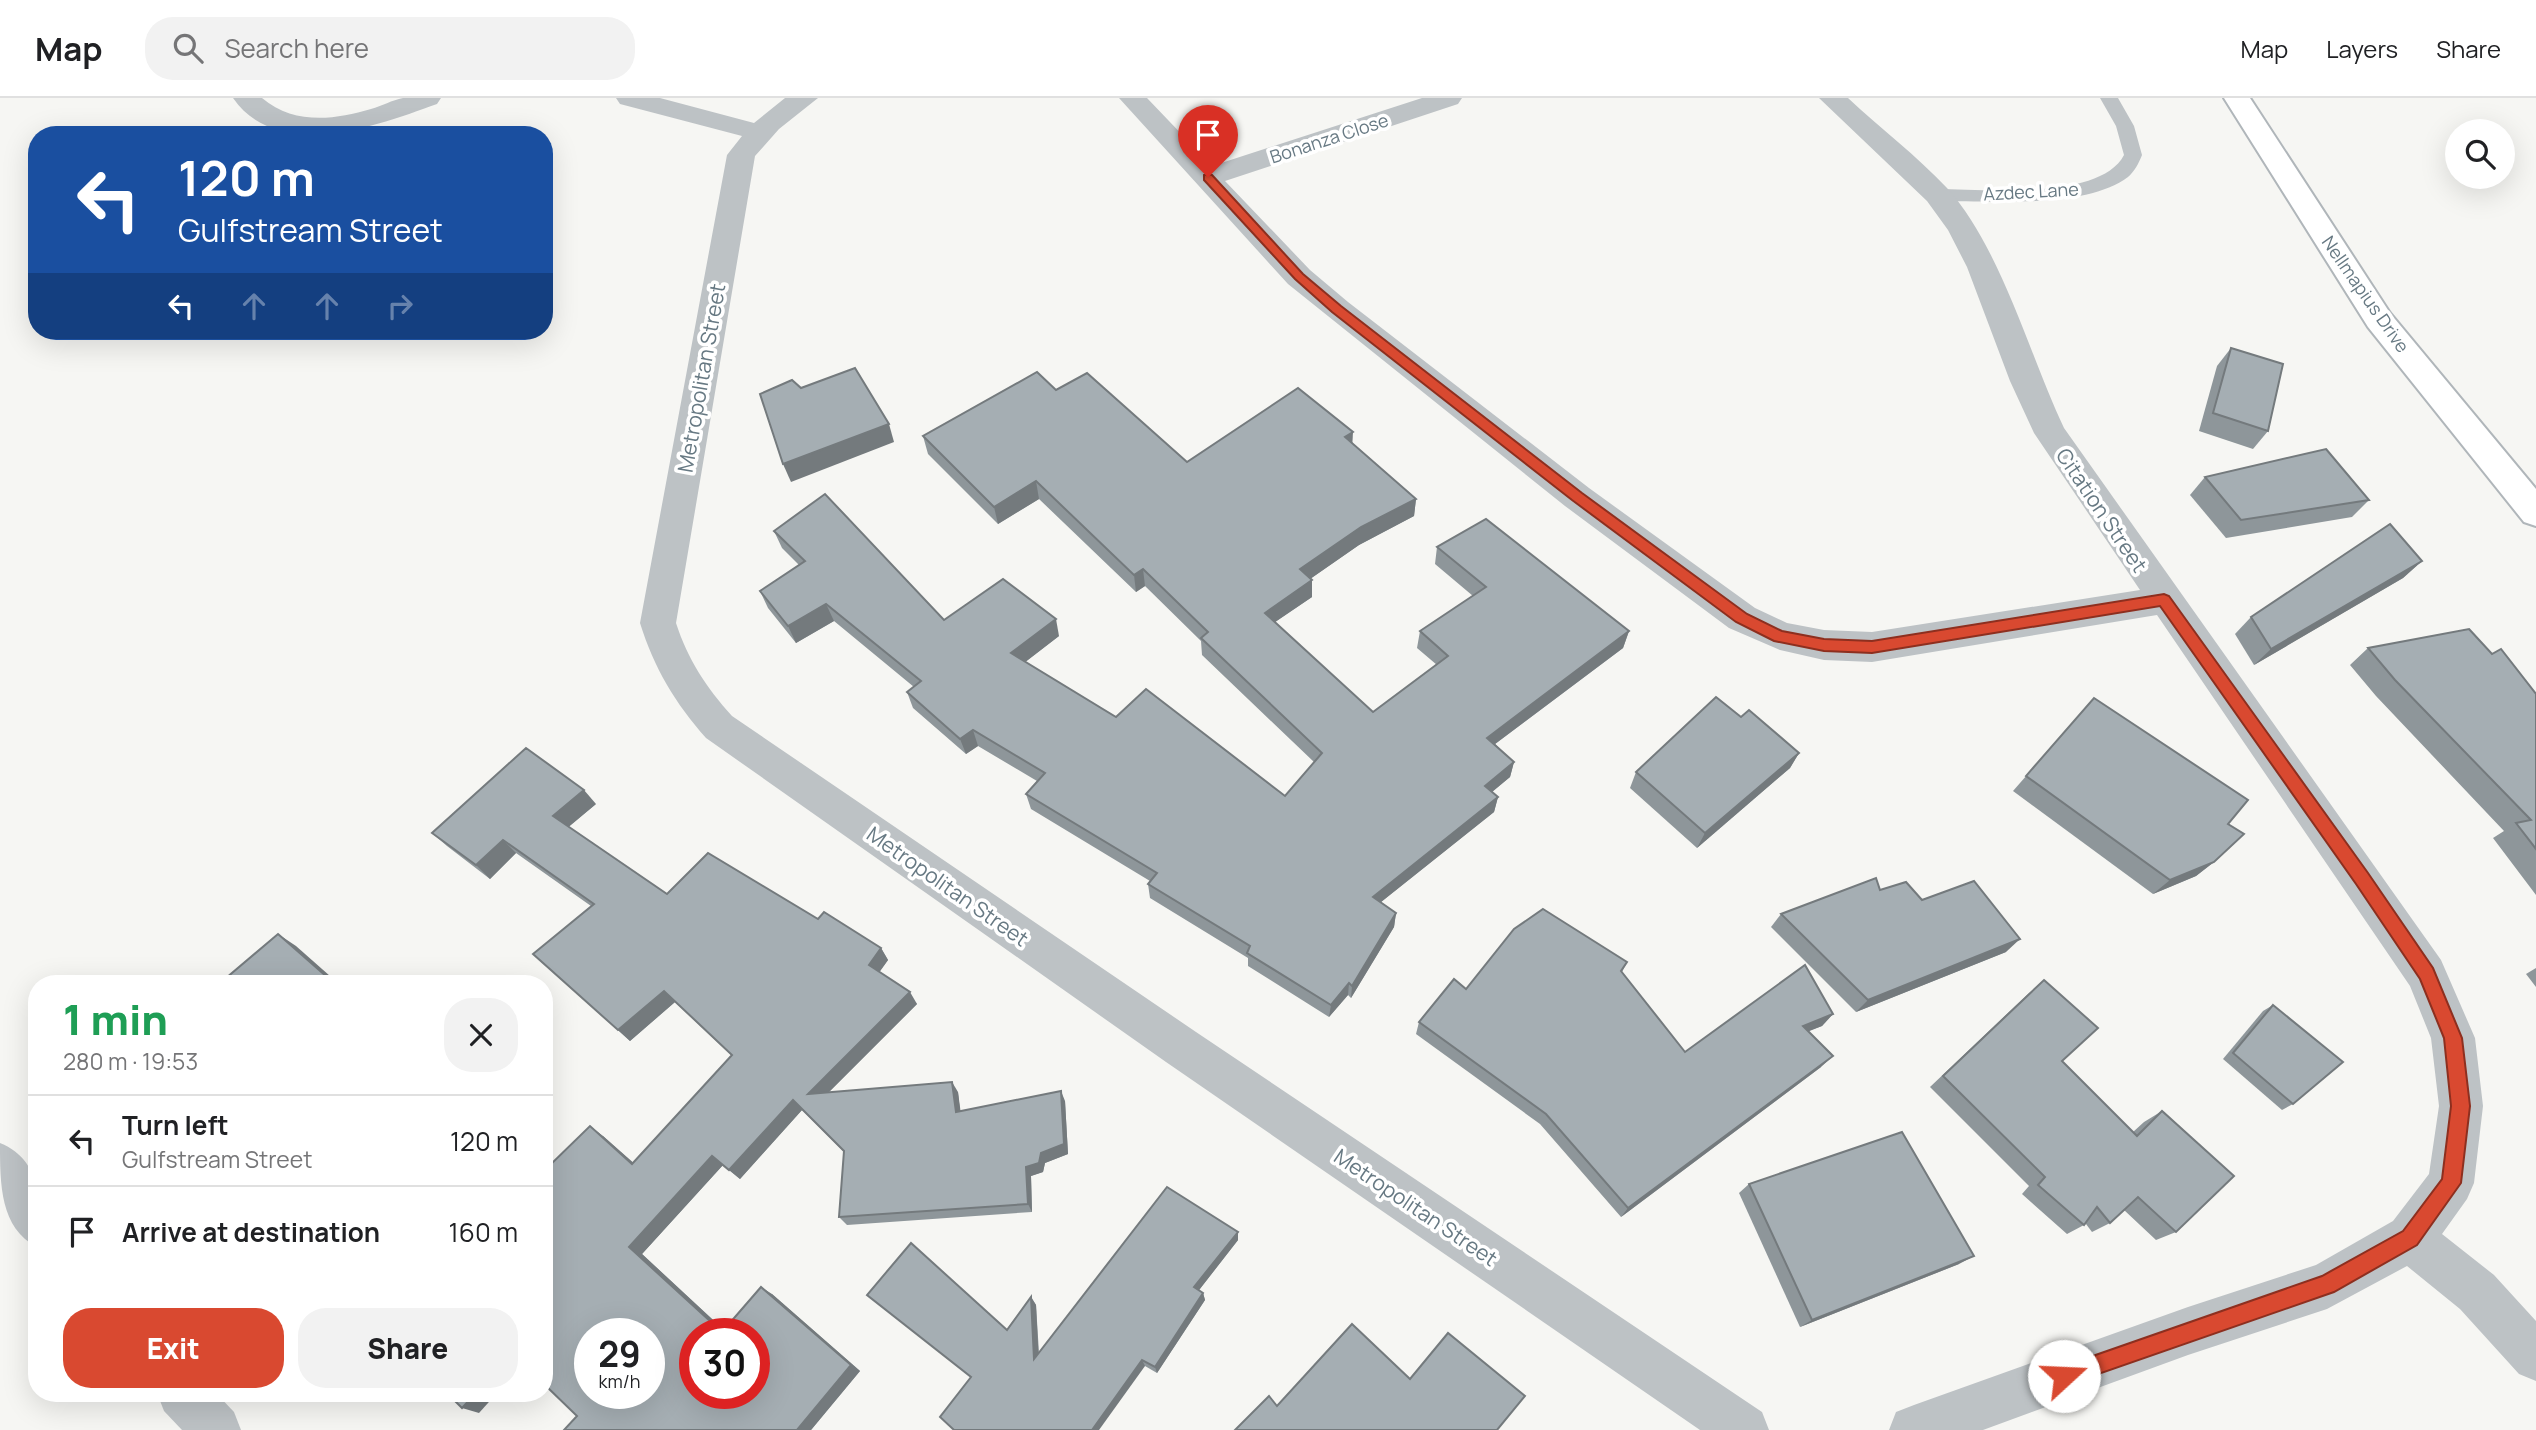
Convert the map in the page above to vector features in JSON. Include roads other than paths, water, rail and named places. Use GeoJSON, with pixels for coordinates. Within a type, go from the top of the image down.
{"type":"FeatureCollection","features":[{"type":"Feature","properties":{"kind":"main road","name":"Nellmapius Drive"},"geometry":{"type":"LineString","coordinates":[[2237,98],[2379,320],[2536,513]]}},
{"type":"Feature","properties":{"kind":"street"},"geometry":{"type":"LineString","coordinates":[[246,98],[262,115],[287,124],[312,126]]}},
{"type":"Feature","properties":{"kind":"street"},"geometry":{"type":"LineString","coordinates":[[330,126],[371,118],[428,98]]}},
{"type":"Feature","properties":{"kind":"street"},"geometry":{"type":"LineString","coordinates":[[629,98],[758,132]]}},
{"type":"Feature","properties":{"kind":"street","name":"Metropolitan Street"},"geometry":{"type":"LineString","coordinates":[[805,98],[790,106],[758,132],[741,155],[658,623],[667,653],[686,690],[719,727],[730,735],[1181,1047],[1744,1430]]}},
{"type":"Feature","properties":{"kind":"street"},"geometry":{"type":"LineString","coordinates":[[1132,98],[1299,276],[1337,309],[1577,497],[1742,618],[1780,636],[1824,645],[1872,647],[2164,600]]}},
{"type":"Feature","properties":{"kind":"street","name":"Bonanza Close"},"geometry":{"type":"LineString","coordinates":[[1208,177],[1450,98]]}},
{"type":"Feature","properties":{"kind":"street","name":"Citation Street"},"geometry":{"type":"LineString","coordinates":[[1832,98],[1937,195],[1961,228],[1982,267],[2026,381],[2050,433],[2164,600],[2362,878],[2426,974],[2453,1038],[2461,1106],[2451,1183],[2410,1238],[2327,1285],[2188,1331],[1914,1430]]}},
{"type":"Feature","properties":{"kind":"street"},"geometry":{"type":"LineString","coordinates":[[0,1166],[28,1210]]}},
{"type":"Feature","properties":{"kind":"street"},"geometry":{"type":"LineString","coordinates":[[2410,1238],[2477,1293],[2536,1357]]}},
{"type":"Feature","properties":{"kind":"street"},"geometry":{"type":"LineString","coordinates":[[190,1402],[216,1430]]}},
{"type":"Feature","properties":{"kind":"lane","name":"Azdec Lane"},"geometry":{"type":"LineString","coordinates":[[1937,195],[2048,193],[2093,187],[2122,173],[2133,155],[2125,126],[2109,98]]}}]}
